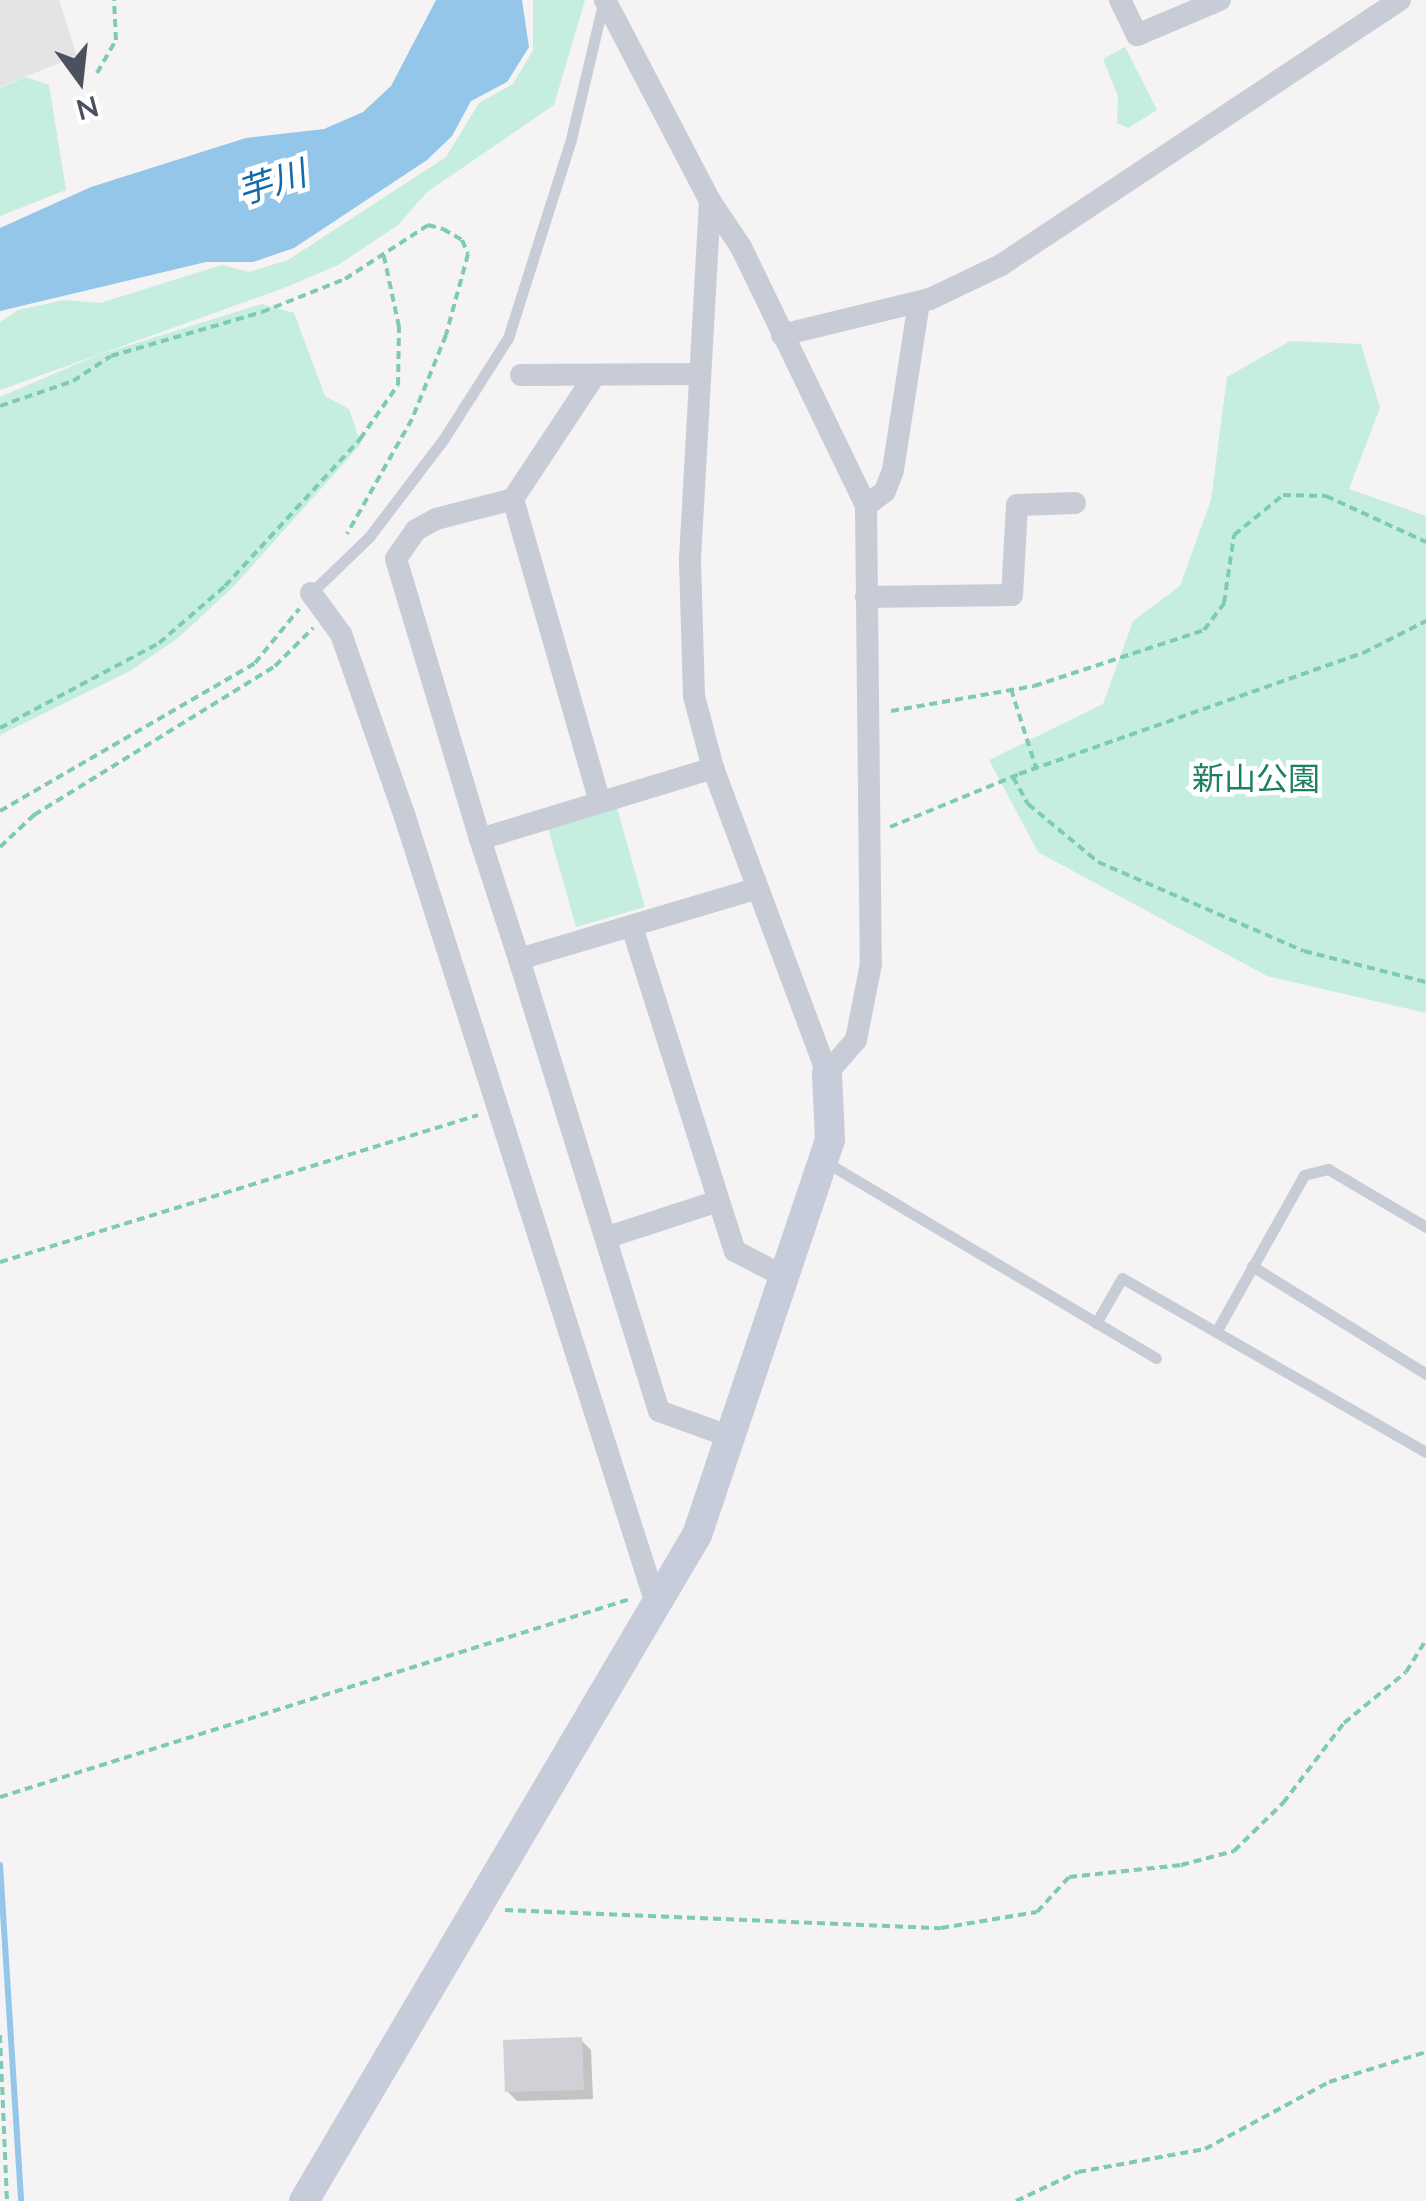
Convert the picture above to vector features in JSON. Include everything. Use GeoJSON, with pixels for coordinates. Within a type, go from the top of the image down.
{"type":"FeatureCollection","features":[{"type":"Feature","properties":{"kind":"street"},"geometry":{"type":"LineString","coordinates":[[605,0],[710,201],[741,247],[866,506],[867,716],[875,901],[856,1040],[844,1061],[827,1073]]}},
{"type":"Feature","properties":{"kind":"street"},"geometry":{"type":"LineString","coordinates":[[1120,0],[1137,35],[1220,0]]}},
{"type":"Feature","properties":{"kind":"street"},"geometry":{"type":"LineString","coordinates":[[782,334],[919,302],[1002,265],[1400,0]]}},
{"type":"Feature","properties":{"kind":"street"},"geometry":{"type":"LineString","coordinates":[[304,2201],[480,1908],[658,1595],[697,1536],[830,1140],[827,1073],[713,768],[690,652],[699,374],[710,201]]}},
{"type":"Feature","properties":{"kind":"street"},"geometry":{"type":"LineString","coordinates":[[866,506],[885,491],[893,470],[919,302]]}},
{"type":"Feature","properties":{"kind":"street"},"geometry":{"type":"LineString","coordinates":[[522,376],[699,374]]}},
{"type":"Feature","properties":{"kind":"street"},"geometry":{"type":"LineString","coordinates":[[595,375],[513,499],[436,518],[416,530],[396,559],[659,1411],[731,1436]]}},
{"type":"Feature","properties":{"kind":"street"},"geometry":{"type":"LineString","coordinates":[[513,499],[600,802]]}},
{"type":"Feature","properties":{"kind":"street"},"geometry":{"type":"LineString","coordinates":[[866,598],[1012,595],[1016,505],[1074,503]]}},
{"type":"Feature","properties":{"kind":"street"},"geometry":{"type":"LineString","coordinates":[[311,593],[340,634],[658,1595]]}},
{"type":"Feature","properties":{"kind":"street"},"geometry":{"type":"LineString","coordinates":[[480,839],[713,768]]}},
{"type":"Feature","properties":{"kind":"street"},"geometry":{"type":"LineString","coordinates":[[519,959],[758,888]]}},
{"type":"Feature","properties":{"kind":"street"},"geometry":{"type":"LineString","coordinates":[[632,927],[735,1251],[783,1276]]}},
{"type":"Feature","properties":{"kind":"street"},"geometry":{"type":"LineString","coordinates":[[608,1237],[718,1201]]}},
{"type":"Feature","properties":{"kind":"lane"},"geometry":{"type":"LineString","coordinates":[[311,593],[369,537],[443,440],[508,338],[572,138],[605,0]]}},
{"type":"Feature","properties":{"kind":"lane"},"geometry":{"type":"LineString","coordinates":[[824,1161],[1156,1358]]}},
{"type":"Feature","properties":{"kind":"lane"},"geometry":{"type":"LineString","coordinates":[[1216,1332],[1304,1175],[1328,1169],[1426,1227]]}},
{"type":"Feature","properties":{"kind":"lane"},"geometry":{"type":"LineString","coordinates":[[1252,1266],[1426,1374]]}},
{"type":"Feature","properties":{"kind":"lane"},"geometry":{"type":"LineString","coordinates":[[1096,1323],[1122,1278],[1425,1448]]}},
{"type":"Feature","properties":{"kind":"path"},"geometry":{"type":"LineString","coordinates":[[97,73],[116,40],[114,0]]}},
{"type":"Feature","properties":{"kind":"path"},"geometry":{"type":"LineString","coordinates":[[0,406],[72,380],[111,356],[262,312],[345,279],[428,225],[462,240],[468,254],[446,335],[412,420],[341,544]]}},
{"type":"Feature","properties":{"kind":"path"},"geometry":{"type":"LineString","coordinates":[[0,728],[159,643],[225,586],[360,439],[398,384],[399,327],[384,252]]}},
{"type":"Feature","properties":{"kind":"path"},"geometry":{"type":"LineString","coordinates":[[867,716],[1011,689],[1204,630],[1224,603],[1234,535],[1283,496],[1326,496],[1426,542]]}},
{"type":"Feature","properties":{"kind":"path"},"geometry":{"type":"LineString","coordinates":[[0,811],[255,664],[311,593]]}},
{"type":"Feature","properties":{"kind":"path"},"geometry":{"type":"LineString","coordinates":[[0,847],[34,815],[275,666],[313,628],[311,593]]}},
{"type":"Feature","properties":{"kind":"path"},"geometry":{"type":"LineString","coordinates":[[871,829],[914,820],[1036,768],[1363,653],[1426,621]]}},
{"type":"Feature","properties":{"kind":"path"},"geometry":{"type":"LineString","coordinates":[[1011,689],[1036,768]]}},
{"type":"Feature","properties":{"kind":"path"},"geometry":{"type":"LineString","coordinates":[[1013,777],[1028,804],[1059,834],[1113,869],[1304,951],[1426,982]]}},
{"type":"Feature","properties":{"kind":"path"},"geometry":{"type":"LineString","coordinates":[[0,1262],[496,1109]]}},
{"type":"Feature","properties":{"kind":"path"},"geometry":{"type":"LineString","coordinates":[[0,1797],[658,1595]]}},
{"type":"Feature","properties":{"kind":"path"},"geometry":{"type":"LineString","coordinates":[[480,1908],[941,1928],[1037,1912],[1069,1877],[1181,1866],[1234,1851],[1283,1804],[1344,1723],[1406,1672],[1426,1640]]}},
{"type":"Feature","properties":{"kind":"path"},"geometry":{"type":"LineString","coordinates":[[0,2034],[8,2201]]}},
{"type":"Feature","properties":{"kind":"path"},"geometry":{"type":"LineString","coordinates":[[1016,2201],[1078,2172],[1205,2149],[1329,2082],[1426,2052]]}},
{"type":"Feature","properties":{"kind":"shaded area"},"geometry":{"type":"Polygon","coordinates":[[[0,0],[59,0],[77,56],[0,87],[0,0]]]}},
{"type":"Feature","properties":{"kind":"green space"},"geometry":{"type":"Polygon","coordinates":[[[533,0],[585,0],[554,105],[427,192],[398,225],[338,265],[284,288],[0,390],[0,322],[18,310],[64,300],[100,303],[222,265],[249,272],[288,260],[446,157],[479,103],[513,84],[533,50],[533,0]]]}},
{"type":"Feature","properties":{"kind":"green space"},"geometry":{"type":"Polygon","coordinates":[[[1125,47],[1157,110],[1128,128],[1117,123],[1118,96],[1103,59],[1125,47]]]}},
{"type":"Feature","properties":{"kind":"green space"},"geometry":{"type":"Polygon","coordinates":[[[26,77],[49,85],[66,190],[0,216],[0,88],[26,77]]]}},
{"type":"Feature","properties":{"kind":"green space"},"geometry":{"type":"Polygon","coordinates":[[[262,304],[294,313],[325,396],[349,409],[361,444],[234,586],[178,638],[130,671],[0,735],[0,397],[98,355],[262,304]]]}},
{"type":"Feature","properties":{"kind":"green space","name":"新山公園"},"geometry":{"type":"Polygon","coordinates":[[[1290,341],[1361,344],[1380,408],[1349,489],[1426,516],[1426,1013],[1267,976],[1038,852],[989,760],[1103,704],[1133,621],[1180,586],[1211,500],[1227,377],[1290,341]]]}},
{"type":"Feature","properties":{"kind":"green space"},"geometry":{"type":"Polygon","coordinates":[[[617,808],[645,907],[576,927],[548,828],[617,808]]]}},
{"type":"Feature","properties":{"kind":"water","name":"芋川"},"geometry":{"type":"Polygon","coordinates":[[[436,0],[522,0],[529,47],[507,82],[471,101],[452,136],[427,160],[294,248],[253,262],[206,262],[0,311],[0,228],[91,187],[246,138],[324,129],[363,112],[391,86],[436,0]]]}},
{"type":"Feature","properties":{"kind":"building"},"geometry":{"type":"Polygon","coordinates":[[[582,2037],[584,2090],[505,2092],[503,2040],[582,2037]]]}},
{"type":"Feature","properties":{"kind":"waterway"},"geometry":{"type":"LineString","coordinates":[[0,1865],[21,2201]]}}]}
